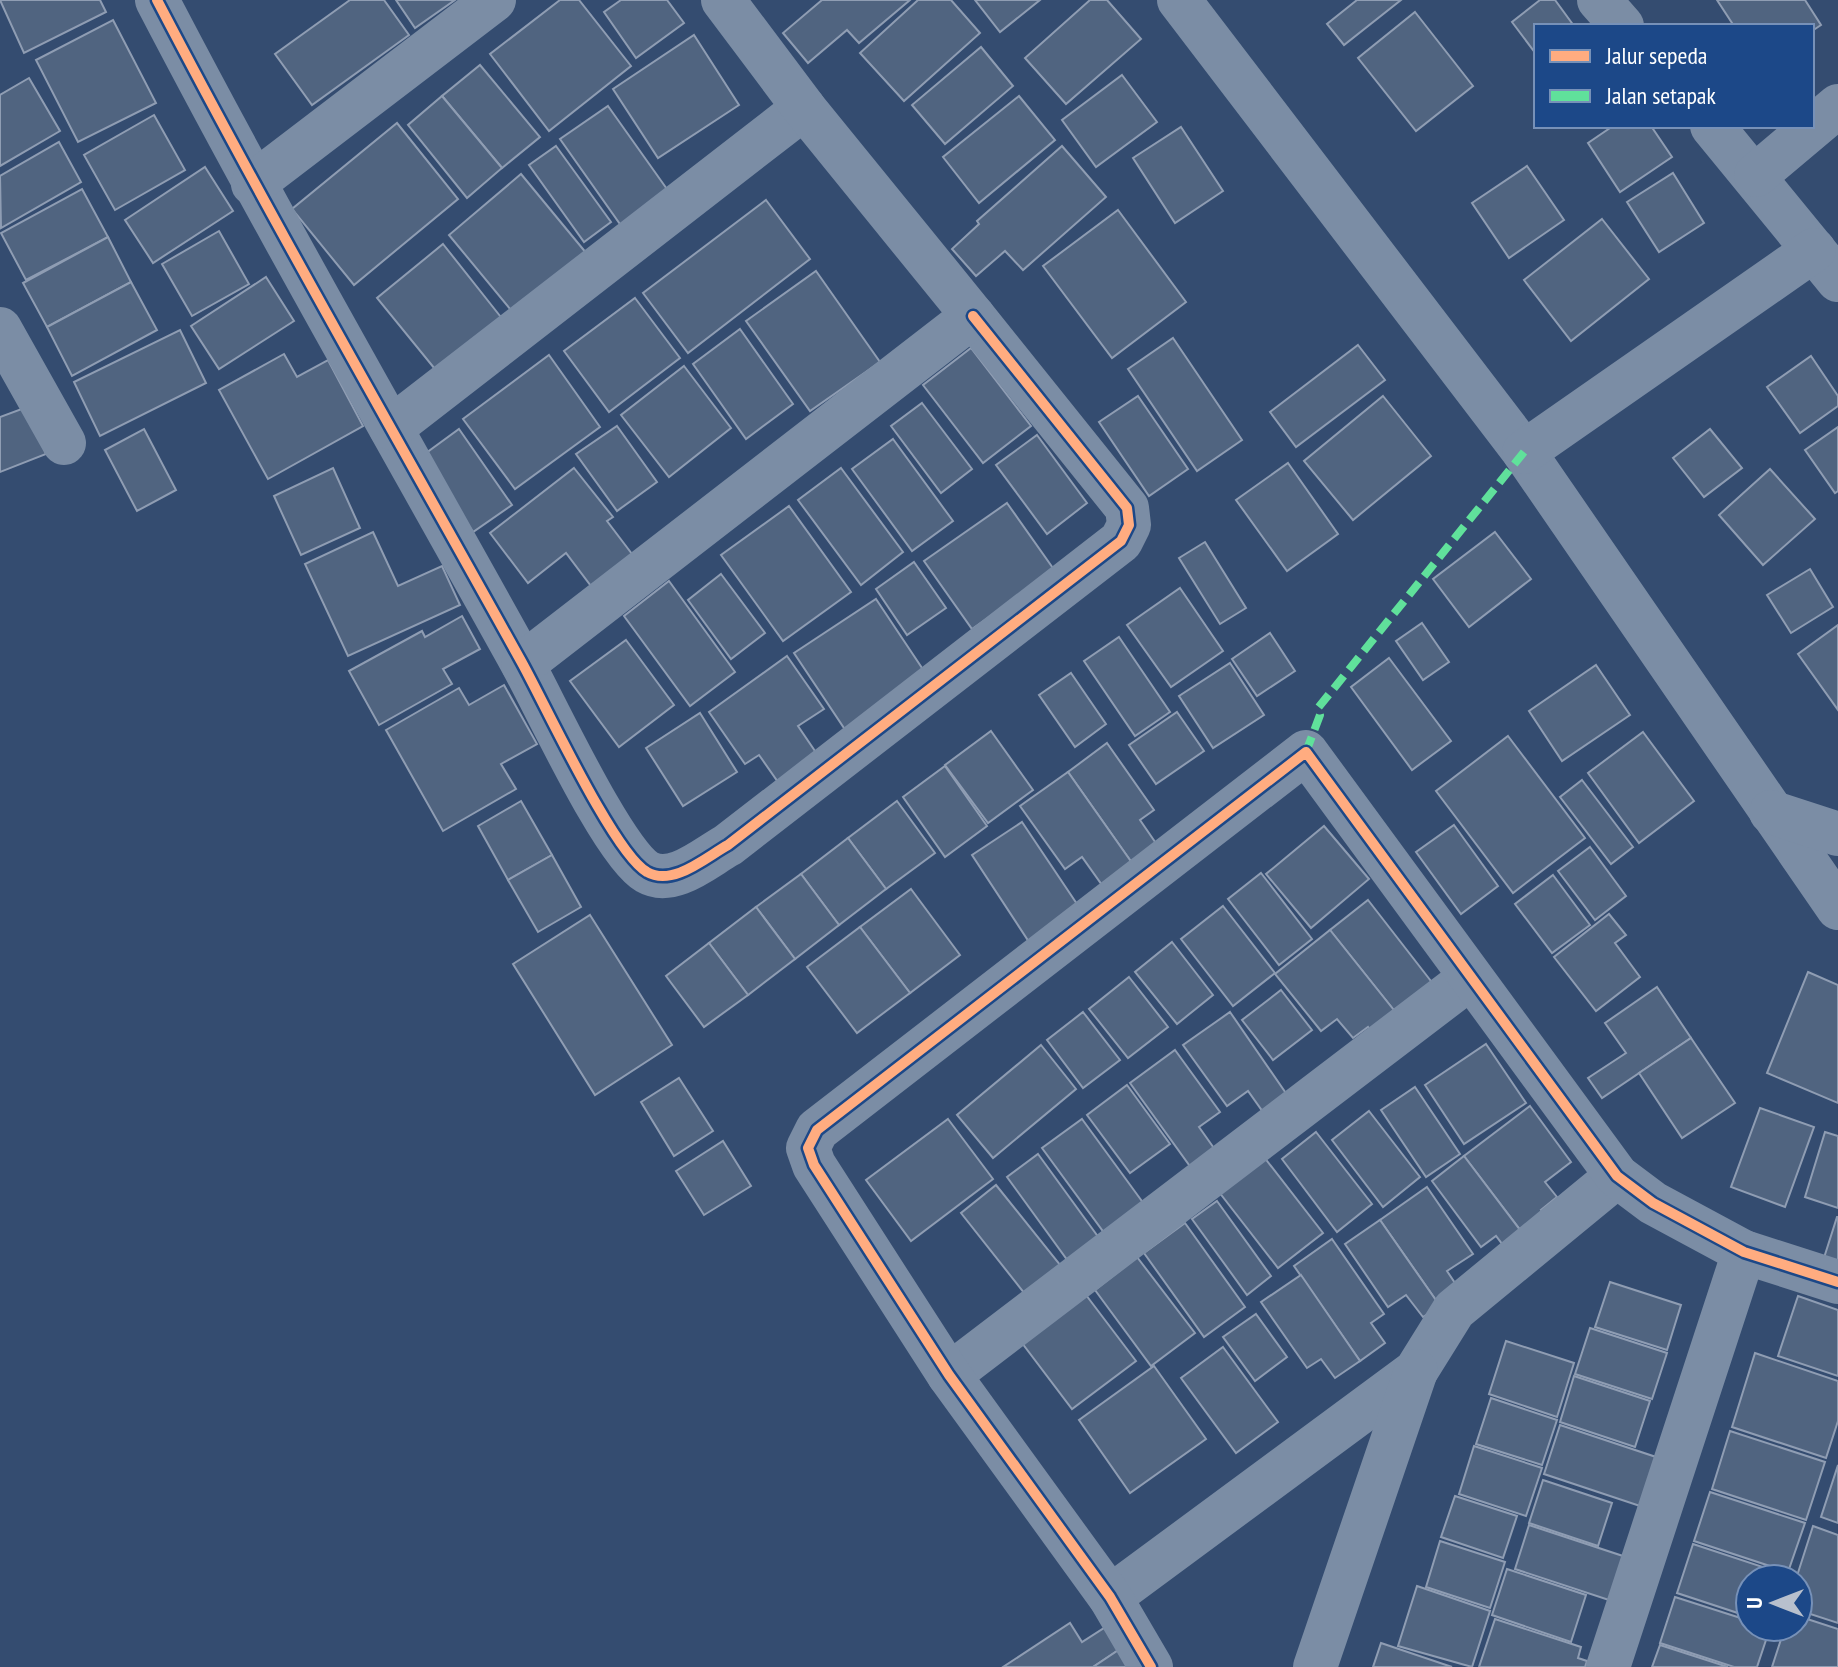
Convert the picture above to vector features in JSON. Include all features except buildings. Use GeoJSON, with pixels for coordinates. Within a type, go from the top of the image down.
{"type":"FeatureCollection","features":[{"type":"Feature","properties":{"kind":"street"},"geometry":{"type":"LineString","coordinates":[[157,0],[253,184],[623,846],[631,859],[649,874],[672,877],[728,845],[832,768],[1121,541],[1129,525],[1127,508],[804,108],[723,0]]}},
{"type":"Feature","properties":{"kind":"street"},"geometry":{"type":"LineString","coordinates":[[253,184],[494,0]]}},
{"type":"Feature","properties":{"kind":"street"},"geometry":{"type":"LineString","coordinates":[[1179,0],[1524,452],[1838,908]]}},
{"type":"Feature","properties":{"kind":"street"},"geometry":{"type":"LineString","coordinates":[[1599,0],[1620,24]]}},
{"type":"Feature","properties":{"kind":"street"},"geometry":{"type":"LineString","coordinates":[[1814,126],[1838,106]]}},
{"type":"Feature","properties":{"kind":"street"},"geometry":{"type":"LineString","coordinates":[[391,428],[804,108]]}},
{"type":"Feature","properties":{"kind":"street"},"geometry":{"type":"LineString","coordinates":[[1524,452],[1826,265],[1756,175],[1714,128]]}},
{"type":"Feature","properties":{"kind":"street"},"geometry":{"type":"LineString","coordinates":[[1756,175],[1812,128]]}},
{"type":"Feature","properties":{"kind":"street"},"geometry":{"type":"LineString","coordinates":[[523,664],[973,316]]}},
{"type":"Feature","properties":{"kind":"street"},"geometry":{"type":"LineString","coordinates":[[0,329],[64,443]]}},
{"type":"Feature","properties":{"kind":"street"},"geometry":{"type":"LineString","coordinates":[[1151,1667],[1110,1597],[949,1375],[814,1165],[808,1148],[817,1130],[1306,752],[1617,1176],[1653,1203],[1744,1252],[1838,1282]]}},
{"type":"Feature","properties":{"kind":"street"},"geometry":{"type":"LineString","coordinates":[[1771,812],[1838,834]]}},
{"type":"Feature","properties":{"kind":"street"},"geometry":{"type":"LineString","coordinates":[[949,1375],[1470,978]]}},
{"type":"Feature","properties":{"kind":"street"},"geometry":{"type":"LineString","coordinates":[[1315,1667],[1416,1371],[1454,1310],[1617,1176]]}},
{"type":"Feature","properties":{"kind":"street"},"geometry":{"type":"LineString","coordinates":[[1608,1667],[1744,1252]]}},
{"type":"Feature","properties":{"kind":"street"},"geometry":{"type":"LineString","coordinates":[[1110,1597],[1416,1371]]}},
{"type":"Feature","properties":{"kind":"marked path"},"geometry":{"type":"LineString","coordinates":[[1306,752],[1320,715],[1318,708],[1524,452]]}},
{"type":"Feature","properties":{"kind":"cycle path"},"geometry":{"type":"LineString","coordinates":[[157,0],[291,249],[521,661],[580,775],[633,859],[647,872],[657,876],[689,869],[728,845],[1121,541],[1129,525],[1127,508],[973,316]]}},
{"type":"Feature","properties":{"kind":"cycle path"},"geometry":{"type":"LineString","coordinates":[[1151,1667],[1110,1597],[949,1375],[814,1165],[808,1148],[817,1130],[1306,752],[1617,1176],[1653,1203],[1744,1252],[1838,1282]]}}]}
